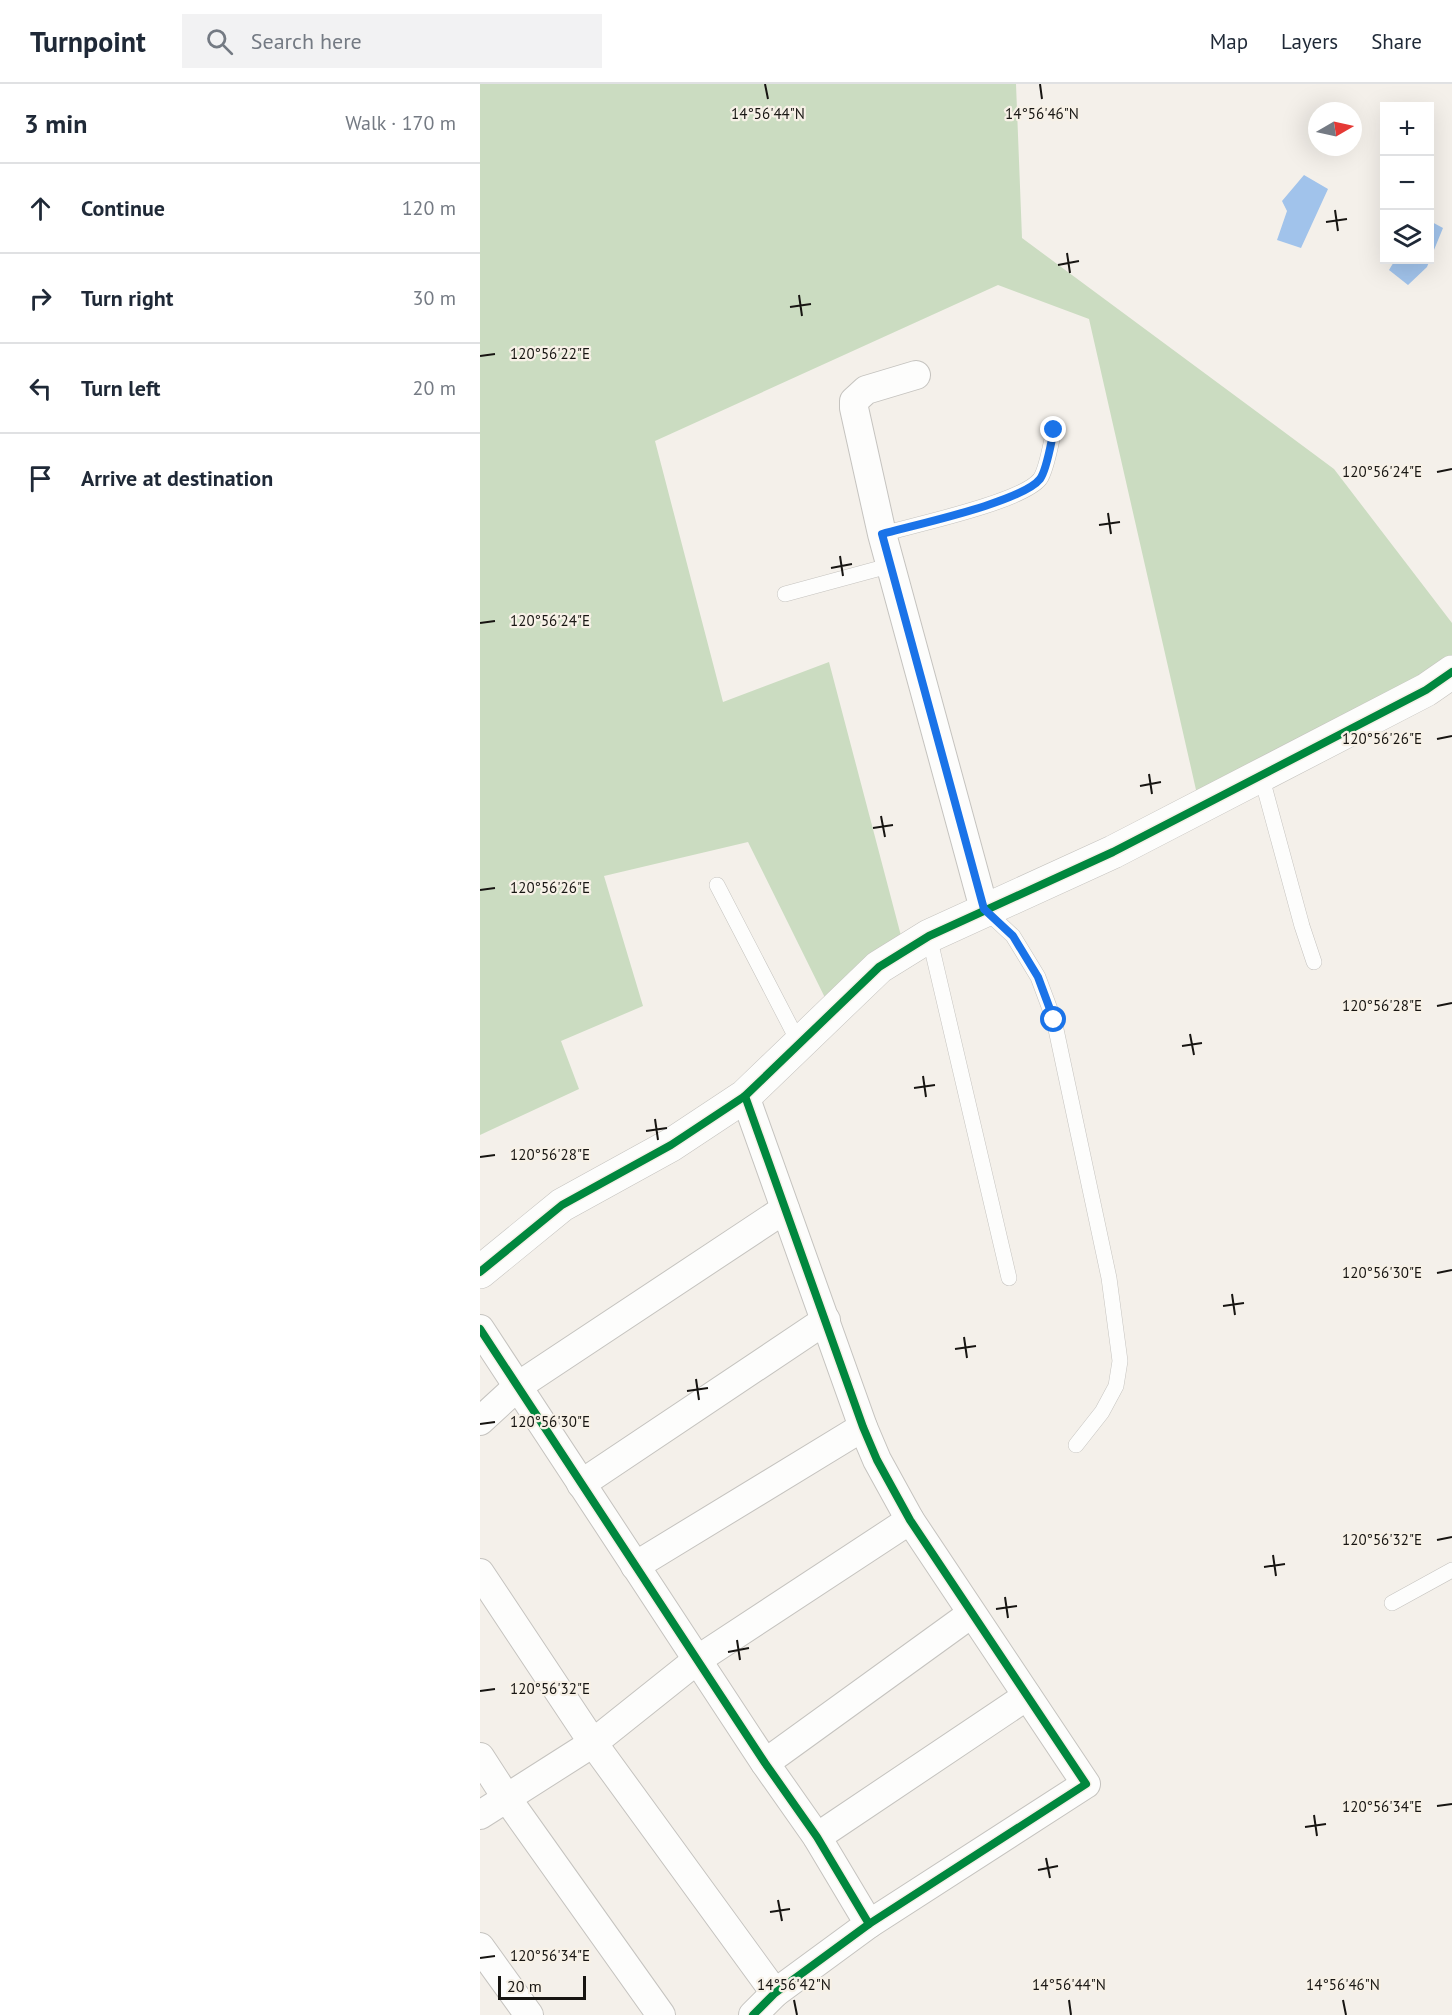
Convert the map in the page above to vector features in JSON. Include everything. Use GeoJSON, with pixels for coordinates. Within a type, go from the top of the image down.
{"type":"FeatureCollection","features":[{"type":"Feature","properties":{"kind":"street"},"geometry":{"type":"LineString","coordinates":[[916,375],[866,390],[854,401],[854,408],[882,534],[984,909]]}},
{"type":"Feature","properties":{"kind":"street"},"geometry":{"type":"LineString","coordinates":[[480,1272],[562,1205],[671,1145],[744,1096],[879,967],[929,936],[1113,852],[1426,690],[1452,672]]}},
{"type":"Feature","properties":{"kind":"street"},"geometry":{"type":"LineString","coordinates":[[744,1096],[826,1320],[862,1427],[877,1460],[910,1520],[1086,1784],[869,1924],[775,1993],[753,2015]]}},
{"type":"Feature","properties":{"kind":"street"},"geometry":{"type":"LineString","coordinates":[[480,1421],[518,1386],[785,1209]]}},
{"type":"Feature","properties":{"kind":"street"},"geometry":{"type":"LineString","coordinates":[[581,1484],[826,1320]]}},
{"type":"Feature","properties":{"kind":"street"},"geometry":{"type":"LineString","coordinates":[[480,1329],[634,1566],[817,1837],[869,1924]]}},
{"type":"Feature","properties":{"kind":"street"},"geometry":{"type":"LineString","coordinates":[[634,1566],[862,1427]]}},
{"type":"Feature","properties":{"kind":"street"},"geometry":{"type":"LineString","coordinates":[[480,1815],[593,1743],[697,1660],[910,1520]]}},
{"type":"Feature","properties":{"kind":"street"},"geometry":{"type":"LineString","coordinates":[[480,1573],[593,1743],[775,1993]]}},
{"type":"Feature","properties":{"kind":"street"},"geometry":{"type":"LineString","coordinates":[[765,1763],[971,1614]]}},
{"type":"Feature","properties":{"kind":"street"},"geometry":{"type":"LineString","coordinates":[[817,1837],[1027,1696]]}},
{"type":"Feature","properties":{"kind":"street"},"geometry":{"type":"LineString","coordinates":[[480,1757],[661,2015]]}},
{"type":"Feature","properties":{"kind":"street"},"geometry":{"type":"LineString","coordinates":[[480,1947],[529,2015]]}},
{"type":"Feature","properties":{"kind":"lane"},"geometry":{"type":"LineString","coordinates":[[882,534],[995,503],[1022,492],[1041,478],[1054,430]]}},
{"type":"Feature","properties":{"kind":"lane"},"geometry":{"type":"LineString","coordinates":[[785,594],[892,565]]}},
{"type":"Feature","properties":{"kind":"lane"},"geometry":{"type":"LineString","coordinates":[[1262,775],[1302,926],[1314,962]]}},
{"type":"Feature","properties":{"kind":"lane"},"geometry":{"type":"LineString","coordinates":[[717,885],[799,1043]]}},
{"type":"Feature","properties":{"kind":"lane"},"geometry":{"type":"LineString","coordinates":[[984,909],[1013,936],[1038,977],[1054,1020],[1109,1278],[1120,1361],[1116,1386],[1102,1412],[1076,1445]]}},
{"type":"Feature","properties":{"kind":"lane"},"geometry":{"type":"LineString","coordinates":[[929,936],[1009,1278]]}},
{"type":"Feature","properties":{"kind":"lane"},"geometry":{"type":"LineString","coordinates":[[1392,1603],[1452,1570]]}},
{"type":"Feature","properties":{"kind":"green space"},"geometry":{"type":"Polygon","coordinates":[[[480,84],[1016,84],[1022,238],[1334,469],[1452,623],[1452,667],[1199,803],[1089,319],[998,285],[655,441],[723,702],[829,662],[905,951],[836,1020],[748,842],[604,876],[643,1006],[561,1041],[579,1089],[480,1135],[480,84]]]}},
{"type":"Feature","properties":{"kind":"water"},"geometry":{"type":"Polygon","coordinates":[[[1304,175],[1328,189],[1301,248],[1277,240],[1287,211],[1282,201],[1304,175]]]}},
{"type":"Feature","properties":{"kind":"water"},"geometry":{"type":"Polygon","coordinates":[[[1434,223],[1443,228],[1434,250],[1434,223]]]}},
{"type":"Feature","properties":{"kind":"water"},"geometry":{"type":"Polygon","coordinates":[[[1393,264],[1428,264],[1408,285],[1389,270],[1393,264]]]}},
{"type":"Feature","properties":{"kind":"cycle path"},"geometry":{"type":"LineString","coordinates":[[480,1272],[562,1205],[671,1145],[745,1096],[879,967],[929,936],[1113,852],[1426,690],[1452,672]]}},
{"type":"Feature","properties":{"kind":"cycle path"},"geometry":{"type":"LineString","coordinates":[[745,1096],[863,1427],[877,1460],[910,1520],[1086,1784],[869,1924]]}},
{"type":"Feature","properties":{"kind":"cycle path"},"geometry":{"type":"LineString","coordinates":[[480,1329],[765,1763],[817,1837],[869,1924],[775,1993],[753,2015]]}},
{"type":"Feature","properties":{"kind":"route"},"geometry":{"type":"LineString","coordinates":[[1054,430],[1041,478],[1022,492],[995,503],[882,534],[984,909],[1013,936],[1038,977],[1054,1020]]}}]}
